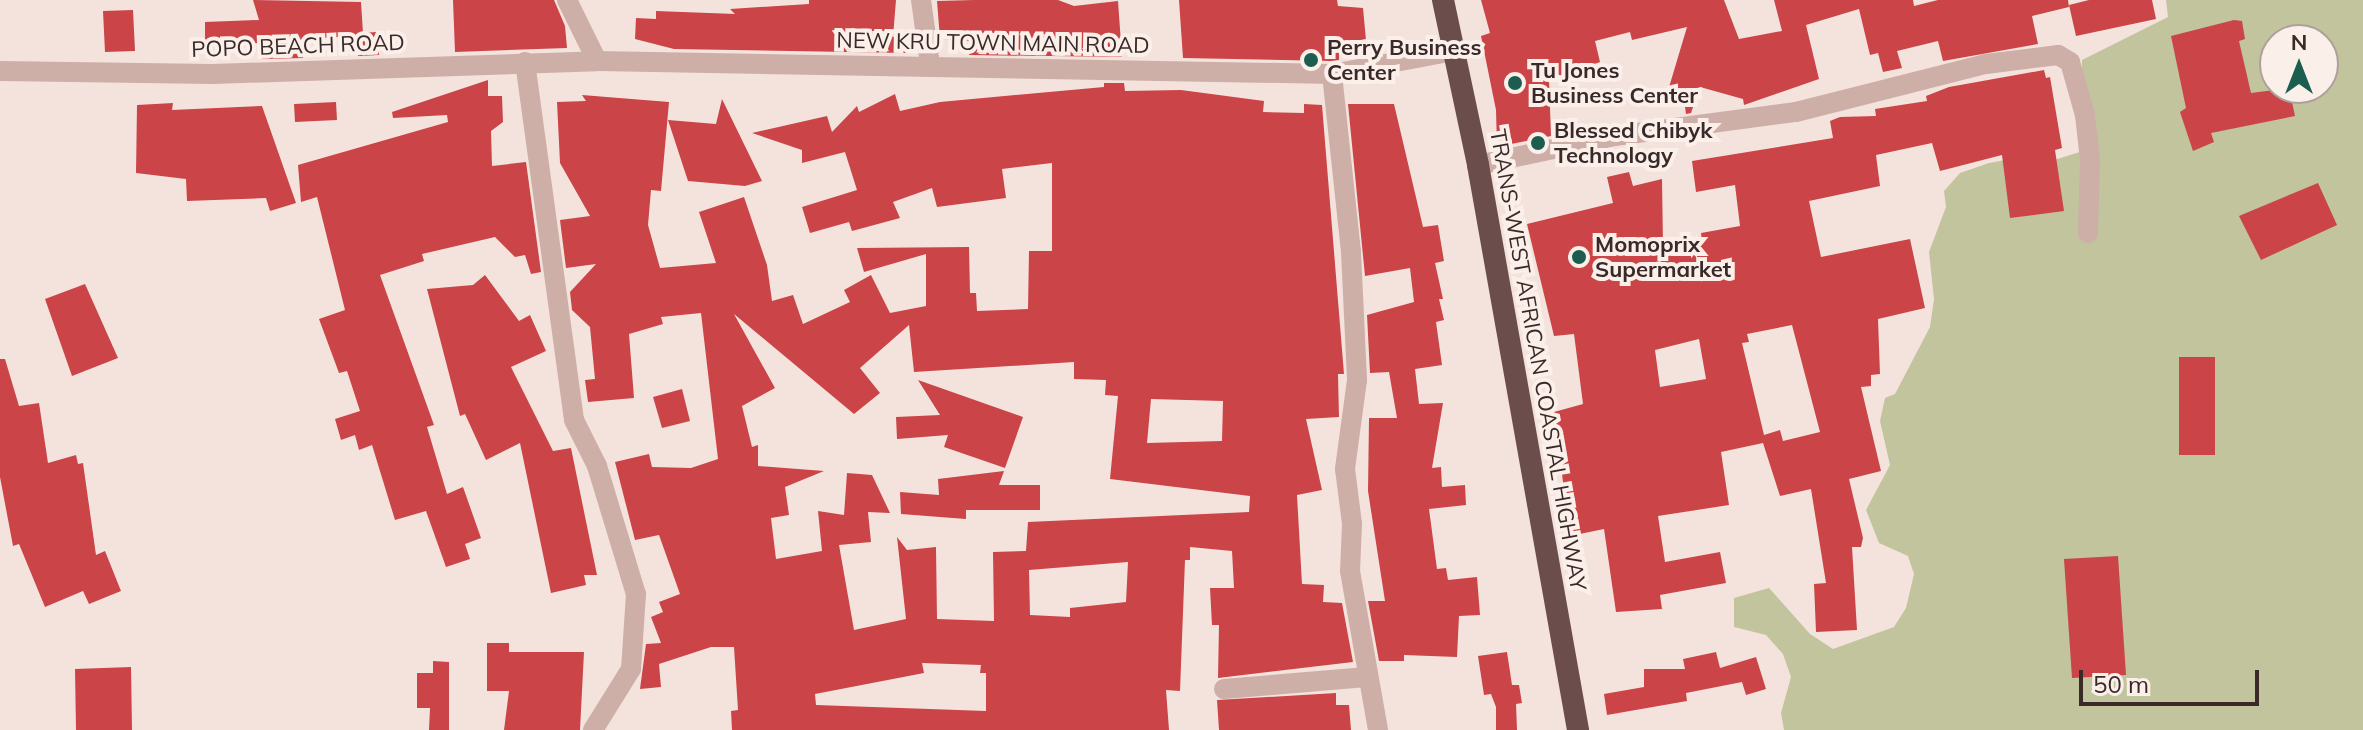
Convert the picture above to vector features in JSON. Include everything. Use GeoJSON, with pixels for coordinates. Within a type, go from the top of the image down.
{"type":"FeatureCollection","features":[{"type":"Feature","properties":{"kind":"highway","name":"TRANS-WEST AFRICAN COASTAL HIGHWAY"},"geometry":{"type":"LineString","coordinates":[[1443,0],[1478,165],[1578,730]]}},
{"type":"Feature","properties":{"kind":"street"},"geometry":{"type":"LineString","coordinates":[[567,0],[597,61]]}},
{"type":"Feature","properties":{"kind":"street"},"geometry":{"type":"LineString","coordinates":[[921,0],[930,65]]}},
{"type":"Feature","properties":{"kind":"street","name":"NEW KRU TOWN MAIN ROAD"},"geometry":{"type":"LineString","coordinates":[[597,61],[1332,74],[1454,51]]}},
{"type":"Feature","properties":{"kind":"street"},"geometry":{"type":"LineString","coordinates":[[1478,165],[1615,136],[1796,112],[1986,64],[2058,55],[2070,62],[2085,115],[2090,160],[2088,233]]}},
{"type":"Feature","properties":{"kind":"street","name":"POPO BEACH ROAD"},"geometry":{"type":"LineString","coordinates":[[0,71],[213,74],[597,61]]}},
{"type":"Feature","properties":{"kind":"street"},"geometry":{"type":"LineString","coordinates":[[525,62],[574,420],[597,466],[636,594],[631,669],[593,730]]}},
{"type":"Feature","properties":{"kind":"street"},"geometry":{"type":"LineString","coordinates":[[1332,74],[1351,252],[1357,380],[1345,469],[1352,524],[1350,571],[1366,677],[1378,730]]}},
{"type":"Feature","properties":{"kind":"street"},"geometry":{"type":"LineString","coordinates":[[1224,689],[1366,677]]}},
{"type":"Feature","properties":{"kind":"green space"},"geometry":{"type":"Polygon","coordinates":[[[2166,0],[2363,0],[2363,730],[1784,730],[1781,713],[1791,677],[1783,654],[1766,635],[1734,627],[1734,598],[1769,588],[1810,634],[1833,649],[1894,627],[1906,608],[1914,574],[1908,556],[1879,543],[1866,510],[1890,465],[1880,421],[1885,398],[1895,394],[1930,327],[1934,299],[1929,252],[1946,207],[1944,191],[1960,173],[1989,163],[2027,156],[2054,160],[2080,152],[2082,60],[2168,17],[2166,0]]]}},
{"type":"Feature","properties":{"kind":"building"},"geometry":{"type":"Polygon","coordinates":[[[253,0],[361,2],[363,33],[376,32],[379,55],[358,56],[356,36],[303,39],[303,58],[262,59],[262,43],[205,45],[205,22],[259,20],[253,0]]]}},
{"type":"Feature","properties":{"kind":"building"},"geometry":{"type":"Polygon","coordinates":[[[453,0],[554,0],[565,26],[567,48],[455,52],[453,0]]]}},
{"type":"Feature","properties":{"kind":"building"},"geometry":{"type":"Polygon","coordinates":[[[809,0],[896,0],[893,37],[906,37],[907,53],[674,49],[635,39],[636,18],[656,19],[656,11],[735,14],[730,9],[809,4],[809,0]]]}},
{"type":"Feature","properties":{"kind":"building"},"geometry":{"type":"Polygon","coordinates":[[[1058,0],[1074,6],[1118,1],[1122,57],[969,55],[974,41],[940,39],[937,1],[1058,0]]]}},
{"type":"Feature","properties":{"kind":"building"},"geometry":{"type":"Polygon","coordinates":[[[1179,0],[1337,0],[1338,6],[1363,8],[1366,40],[1339,44],[1339,60],[1331,61],[1183,58],[1179,0]]]}},
{"type":"Feature","properties":{"kind":"building"},"geometry":{"type":"Polygon","coordinates":[[[1481,0],[1724,0],[1739,39],[1782,31],[1774,0],[1913,0],[1914,6],[1938,0],[2068,0],[2069,7],[2032,16],[2038,44],[1943,61],[1938,41],[1897,51],[1902,68],[1883,72],[1878,53],[1870,55],[1859,9],[1806,25],[1819,79],[1744,105],[1743,99],[1700,87],[1691,113],[1686,114],[1683,93],[1667,94],[1687,27],[1632,40],[1630,32],[1595,41],[1600,62],[1549,80],[1551,136],[1497,147],[1496,110],[1481,36],[1490,33],[1481,0]]]}},
{"type":"Feature","properties":{"kind":"building"},"geometry":{"type":"Polygon","coordinates":[[[2089,0],[2152,0],[2156,19],[2076,36],[2069,5],[2089,0]]]}},
{"type":"Feature","properties":{"kind":"building"},"geometry":{"type":"Polygon","coordinates":[[[133,10],[135,51],[105,52],[103,11],[133,10]]]}},
{"type":"Feature","properties":{"kind":"building"},"geometry":{"type":"Polygon","coordinates":[[[2234,20],[2242,21],[2245,39],[2239,41],[2251,93],[2259,92],[2259,104],[2292,104],[2295,116],[2211,133],[2214,142],[2193,151],[2180,112],[2186,108],[2171,36],[2234,20]]]}},
{"type":"Feature","properties":{"kind":"building"},"geometry":{"type":"Polygon","coordinates":[[[2044,70],[2046,78],[2050,77],[2062,148],[2055,150],[2064,211],[2010,218],[2002,155],[1940,171],[1932,143],[1876,155],[1880,186],[1809,201],[1821,257],[1910,239],[1925,308],[1878,319],[1880,374],[1871,375],[1871,386],[1861,387],[1881,471],[1849,479],[1863,538],[1861,547],[1852,547],[1857,630],[1816,632],[1814,584],[1826,583],[1811,489],[1780,496],[1763,443],[1721,452],[1729,505],[1658,516],[1665,562],[1720,552],[1726,583],[1660,595],[1662,609],[1616,612],[1604,529],[1570,536],[1554,412],[1583,404],[1574,334],[1554,336],[1527,224],[1613,203],[1607,177],[1629,172],[1633,186],[1662,179],[1663,246],[1702,242],[1701,233],[1740,226],[1735,185],[1696,192],[1692,161],[1833,138],[1830,121],[1840,117],[1876,116],[1875,109],[1927,101],[1926,96],[1949,87],[2044,70]],[[1792,325],[1747,334],[1749,342],[1742,343],[1764,435],[1780,430],[1783,441],[1820,432],[1792,325]],[[1699,339],[1655,350],[1660,387],[1706,379],[1699,339]]]}},
{"type":"Feature","properties":{"kind":"building"},"geometry":{"type":"Polygon","coordinates":[[[488,80],[488,96],[502,96],[503,122],[491,131],[492,166],[526,162],[541,272],[531,274],[525,255],[515,257],[495,237],[422,254],[424,261],[380,275],[434,425],[427,427],[447,494],[463,487],[481,538],[465,544],[470,559],[446,567],[426,511],[395,520],[372,445],[359,450],[355,435],[341,440],[335,419],[360,411],[347,371],[339,373],[319,319],[345,310],[317,197],[301,202],[298,165],[448,122],[447,115],[393,118],[392,112],[488,80]]]}},
{"type":"Feature","properties":{"kind":"building"},"geometry":{"type":"Polygon","coordinates":[[[1104,83],[1124,83],[1125,91],[1181,90],[1264,101],[1263,112],[1304,113],[1304,104],[1322,105],[1344,374],[1338,374],[1339,417],[1306,419],[1322,490],[1297,495],[1302,584],[1324,585],[1323,602],[1342,603],[1353,662],[1218,678],[1219,625],[1212,625],[1210,588],[1234,588],[1232,551],[1190,547],[1190,560],[1185,560],[1180,691],[1166,690],[1169,730],[732,730],[731,711],[738,710],[734,647],[711,647],[659,664],[661,687],[640,689],[646,644],[661,643],[651,617],[663,612],[659,602],[680,594],[659,535],[635,540],[615,462],[649,454],[652,467],[691,468],[718,459],[701,313],[661,317],[663,324],[629,334],[634,398],[588,402],[585,380],[595,379],[590,327],[572,310],[570,292],[596,264],[566,268],[560,220],[590,216],[560,163],[557,102],[586,101],[582,95],[669,102],[661,191],[651,190],[648,225],[660,268],[716,263],[699,212],[744,197],[767,265],[772,301],[793,295],[803,324],[850,302],[844,290],[871,275],[890,313],[926,306],[926,254],[864,272],[857,248],[969,247],[970,293],[976,293],[977,311],[1028,309],[1029,251],[1052,251],[1052,163],[1002,169],[1006,198],[937,207],[932,188],[893,202],[900,218],[852,231],[849,222],[810,233],[802,207],[857,190],[845,152],[802,163],[802,150],[752,133],[827,116],[832,132],[857,106],[859,112],[895,94],[900,111],[940,102],[1104,87],[1104,83]],[[734,314],[775,388],[742,406],[752,447],[758,445],[758,466],[824,471],[785,487],[789,515],[771,518],[776,559],[822,551],[818,511],[844,515],[847,473],[872,475],[890,513],[868,512],[871,542],[839,545],[854,630],[906,619],[897,537],[907,550],[936,547],[937,619],[994,621],[993,552],[1026,551],[1028,522],[1249,512],[1250,496],[1110,479],[1118,396],[1105,395],[1106,380],[1074,379],[1074,362],[914,372],[909,325],[860,368],[880,393],[854,414],[734,314]],[[1151,399],[1147,443],[1222,441],[1223,401],[1151,399]],[[1128,562],[1029,570],[1030,615],[1070,617],[1070,608],[1126,602],[1128,562]],[[922,663],[924,673],[815,694],[816,705],[986,711],[986,673],[980,673],[981,665],[922,663]]]}},
{"type":"Feature","properties":{"kind":"building"},"geometry":{"type":"Polygon","coordinates":[[[722,99],[762,181],[745,186],[688,181],[668,120],[716,124],[722,99]]]}},
{"type":"Feature","properties":{"kind":"building"},"geometry":{"type":"Polygon","coordinates":[[[336,102],[337,120],[295,122],[294,104],[336,102]]]}},
{"type":"Feature","properties":{"kind":"building"},"geometry":{"type":"Polygon","coordinates":[[[173,103],[172,110],[262,106],[296,203],[270,211],[266,198],[187,201],[186,179],[136,173],[137,105],[173,103]]]}},
{"type":"Feature","properties":{"kind":"building"},"geometry":{"type":"Polygon","coordinates":[[[1348,104],[1394,104],[1423,227],[1438,225],[1444,261],[1435,263],[1443,299],[1439,299],[1444,320],[1436,322],[1442,365],[1415,369],[1419,404],[1443,403],[1432,468],[1441,467],[1442,487],[1465,485],[1466,505],[1429,509],[1437,569],[1446,568],[1448,580],[1477,577],[1480,615],[1459,616],[1457,657],[1404,655],[1404,661],[1379,661],[1368,601],[1385,601],[1368,491],[1369,418],[1397,418],[1389,372],[1370,373],[1367,315],[1414,302],[1410,268],[1365,276],[1348,104]]]}},
{"type":"Feature","properties":{"kind":"building"},"geometry":{"type":"Polygon","coordinates":[[[2318,183],[2337,225],[2261,260],[2239,216],[2318,183]]]}},
{"type":"Feature","properties":{"kind":"building"},"geometry":{"type":"Polygon","coordinates":[[[485,275],[519,321],[530,315],[546,351],[511,367],[553,451],[571,448],[597,575],[584,575],[586,585],[551,593],[520,443],[486,460],[465,414],[460,416],[427,289],[473,285],[485,275]]]}},
{"type":"Feature","properties":{"kind":"building"},"geometry":{"type":"Polygon","coordinates":[[[85,284],[118,358],[72,376],[45,299],[85,284]]]}},
{"type":"Feature","properties":{"kind":"building"},"geometry":{"type":"Polygon","coordinates":[[[2179,357],[2215,357],[2215,455],[2179,455],[2179,357]]]}},
{"type":"Feature","properties":{"kind":"building"},"geometry":{"type":"Polygon","coordinates":[[[0,359],[5,359],[19,406],[39,403],[48,463],[76,455],[78,464],[83,463],[96,555],[105,551],[121,591],[89,604],[83,591],[45,607],[19,544],[13,546],[0,477],[0,359]]]}},
{"type":"Feature","properties":{"kind":"building"},"geometry":{"type":"Polygon","coordinates":[[[918,380],[1023,417],[1005,468],[944,447],[948,435],[897,439],[896,417],[940,415],[918,380]]]}},
{"type":"Feature","properties":{"kind":"building"},"geometry":{"type":"Polygon","coordinates":[[[682,389],[690,421],[662,428],[653,397],[682,389]]]}},
{"type":"Feature","properties":{"kind":"building"},"geometry":{"type":"Polygon","coordinates":[[[1004,471],[999,485],[1040,485],[1040,510],[966,510],[966,519],[901,514],[900,492],[939,495],[938,479],[1004,471]]]}},
{"type":"Feature","properties":{"kind":"building"},"geometry":{"type":"Polygon","coordinates":[[[2118,556],[2126,675],[2072,678],[2064,559],[2118,556]]]}},
{"type":"Feature","properties":{"kind":"building"},"geometry":{"type":"Polygon","coordinates":[[[487,643],[509,643],[509,652],[584,652],[580,730],[504,730],[509,691],[487,691],[487,643]]]}},
{"type":"Feature","properties":{"kind":"building"},"geometry":{"type":"Polygon","coordinates":[[[1507,652],[1512,685],[1519,685],[1522,703],[1516,704],[1517,730],[1496,730],[1496,707],[1491,694],[1484,695],[1478,656],[1507,652]]]}},
{"type":"Feature","properties":{"kind":"building"},"geometry":{"type":"Polygon","coordinates":[[[1716,652],[1720,668],[1756,657],[1766,689],[1746,695],[1742,682],[1686,693],[1687,701],[1607,715],[1604,694],[1644,687],[1644,669],[1685,669],[1683,659],[1716,652]]]}},
{"type":"Feature","properties":{"kind":"building"},"geometry":{"type":"Polygon","coordinates":[[[433,661],[449,662],[449,730],[429,730],[430,708],[417,708],[417,673],[433,673],[433,661]]]}},
{"type":"Feature","properties":{"kind":"building"},"geometry":{"type":"Polygon","coordinates":[[[131,667],[132,730],[76,730],[75,669],[131,667]]]}},
{"type":"Feature","properties":{"kind":"building"},"geometry":{"type":"Polygon","coordinates":[[[1336,693],[1336,705],[1349,705],[1351,730],[1219,730],[1217,700],[1336,693]]]}},
{"type":"Feature","properties":{"kind":"place","name":"Perry Business Center"},"geometry":{"type":"Point","coordinates":[1311,60]}},
{"type":"Feature","properties":{"kind":"place","name":"Tu Jones Business Center"},"geometry":{"type":"Point","coordinates":[1515,83]}},
{"type":"Feature","properties":{"kind":"place","name":"Blessed Chibyk Technology"},"geometry":{"type":"Point","coordinates":[1538,143]}},
{"type":"Feature","properties":{"kind":"place","name":"Momoprix Supermarket"},"geometry":{"type":"Point","coordinates":[1579,257]}}]}
